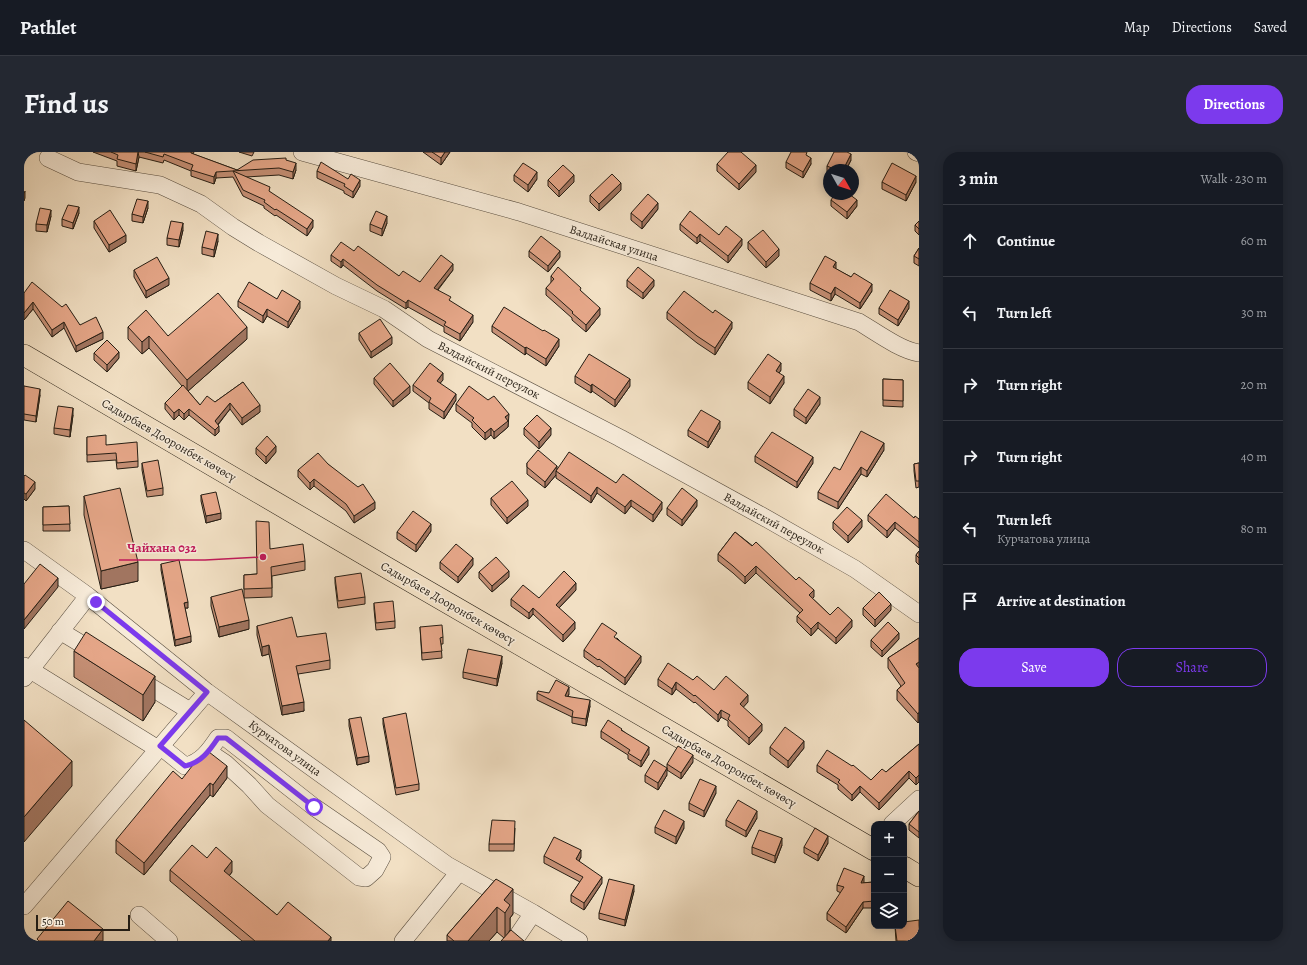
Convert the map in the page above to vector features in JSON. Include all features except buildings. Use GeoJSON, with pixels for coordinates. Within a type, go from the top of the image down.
{"type":"FeatureCollection","features":[{"type":"Feature","properties":{"kind":"main road","name":"Садырбаев Дооронбек көчөсү"},"geometry":{"type":"LineString","coordinates":[[24,355],[384,566],[871,844]]}},
{"type":"Feature","properties":{"kind":"main road"},"geometry":{"type":"LineString","coordinates":[[907,869],[919,876]]}},
{"type":"Feature","properties":{"kind":"street","name":"Валдайская улица"},"geometry":{"type":"LineString","coordinates":[[302,152],[519,212],[859,322],[895,343],[913,352],[919,353]]}},
{"type":"Feature","properties":{"kind":"street","name":"Валдайский переулок"},"geometry":{"type":"LineString","coordinates":[[48,158],[78,172],[160,185],[201,204],[233,227],[259,243],[330,282],[384,308],[428,339],[620,438],[855,568],[919,614]]}},
{"type":"Feature","properties":{"kind":"street","name":"Курчатова улица"},"geometry":{"type":"LineString","coordinates":[[24,550],[88,596],[207,692],[440,861],[533,913],[579,941]]}},
{"type":"Feature","properties":{"kind":"street"},"geometry":{"type":"LineString","coordinates":[[88,596],[26,671],[159,748],[185,766],[192,764],[207,754],[218,738],[226,738],[314,807],[378,851],[382,857],[374,870],[366,878],[359,877],[267,805],[249,785],[225,763],[213,755],[207,754]]}},
{"type":"Feature","properties":{"kind":"street"},"geometry":{"type":"LineString","coordinates":[[60,631],[190,711]]}},
{"type":"Feature","properties":{"kind":"street"},"geometry":{"type":"LineString","coordinates":[[24,906],[207,692]]}},
{"type":"Feature","properties":{"kind":"street"},"geometry":{"type":"LineString","coordinates":[[895,821],[919,799]]}},
{"type":"Feature","properties":{"kind":"street"},"geometry":{"type":"LineString","coordinates":[[403,941],[460,872]]}},
{"type":"Feature","properties":{"kind":"street"},"geometry":{"type":"LineString","coordinates":[[514,941],[533,913]]}},
{"type":"Feature","properties":{"kind":"street"},"geometry":{"type":"LineString","coordinates":[[139,915],[169,941]]}},
{"type":"Feature","properties":{"kind":"place","name":"Чайхана 032"},"geometry":{"type":"Point","coordinates":[263,557]}},
{"type":"Feature","properties":{"kind":"route"},"geometry":{"type":"LineString","coordinates":[[96,602],[207,692],[160,746],[185,766],[192,764],[207,754],[218,738],[226,738],[314,807]]}}]}
